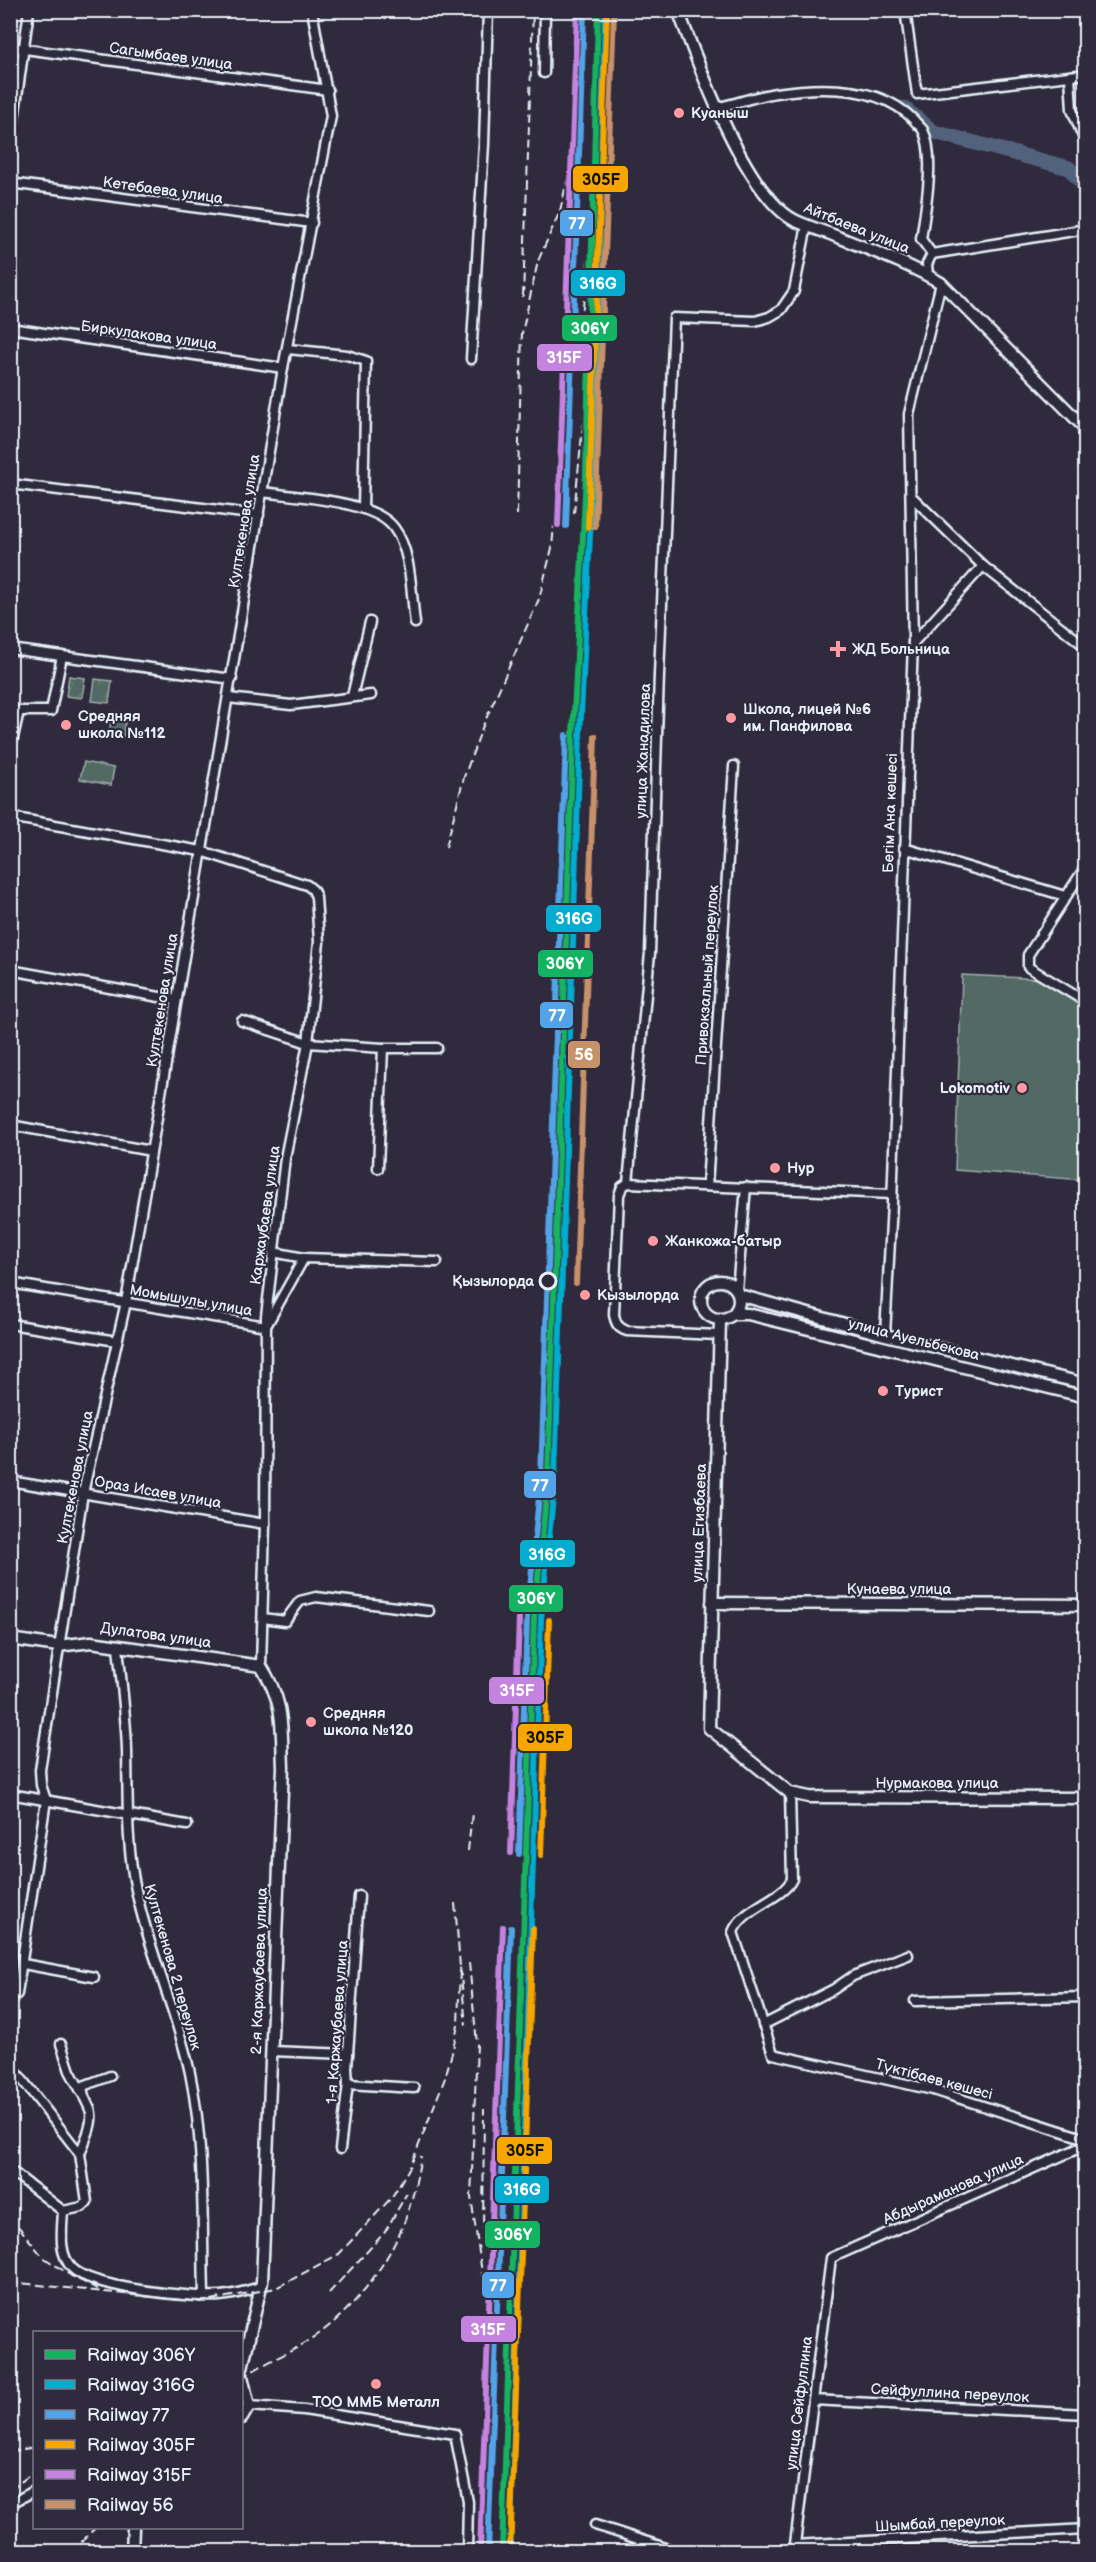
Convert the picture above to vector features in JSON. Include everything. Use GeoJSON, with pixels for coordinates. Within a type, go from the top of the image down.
{"type":"FeatureCollection","features":[{"type":"Feature","properties":{"kind":"street"},"geometry":{"type":"LineString","coordinates":[[10,148],[29,10]]}},
{"type":"Feature","properties":{"kind":"street","name":"Култекенова улица"},"geometry":{"type":"LineString","coordinates":[[14,1994],[23,1964],[46,1800],[41,1785],[40,1770],[83,1493],[126,1302],[283,368],[331,116],[312,10]]}},
{"type":"Feature","properties":{"kind":"street"},"geometry":{"type":"LineString","coordinates":[[471,359],[484,144],[488,10]]}},
{"type":"Feature","properties":{"kind":"street"},"geometry":{"type":"LineString","coordinates":[[544,73],[545,10]]}},
{"type":"Feature","properties":{"kind":"street","name":"Айтбаева улица"},"geometry":{"type":"LineString","coordinates":[[678,10],[694,53],[758,186],[786,215],[918,269],[941,283],[1086,429]]}},
{"type":"Feature","properties":{"kind":"street"},"geometry":{"type":"LineString","coordinates":[[905,10],[917,94],[1086,74]]}},
{"type":"Feature","properties":{"kind":"street","name":"Сагымбаев улица"},"geometry":{"type":"LineString","coordinates":[[10,47],[328,90]]}},
{"type":"Feature","properties":{"kind":"street"},"geometry":{"type":"LineString","coordinates":[[1070,76],[1072,110],[1086,144]]}},
{"type":"Feature","properties":{"kind":"street"},"geometry":{"type":"LineString","coordinates":[[719,107],[775,93],[828,90],[879,96],[905,111],[923,131],[929,158],[921,239],[932,254]]}},
{"type":"Feature","properties":{"kind":"street","name":"Кетебаева улица"},"geometry":{"type":"LineString","coordinates":[[10,183],[312,224]]}},
{"type":"Feature","properties":{"kind":"street","name":"улица Жанадилова"},"geometry":{"type":"LineString","coordinates":[[719,1335],[627,1331],[620,1329],[614,1315],[619,1195],[622,1186],[628,1183],[650,953],[658,687],[674,318],[755,321],[781,310],[794,291],[807,225]]}},
{"type":"Feature","properties":{"kind":"street"},"geometry":{"type":"LineString","coordinates":[[932,254],[1086,230]]}},
{"type":"Feature","properties":{"kind":"street"},"geometry":{"type":"LineString","coordinates":[[928,275],[927,264],[932,254]]}},
{"type":"Feature","properties":{"kind":"street","name":"Бегім Ана көшесі"},"geometry":{"type":"LineString","coordinates":[[884,1347],[913,643],[909,414],[941,283]]}},
{"type":"Feature","properties":{"kind":"street","name":"Биркулакова улица"},"geometry":{"type":"LineString","coordinates":[[10,328],[283,368]]}},
{"type":"Feature","properties":{"kind":"street"},"geometry":{"type":"LineString","coordinates":[[288,349],[347,356],[366,361],[363,509]]}},
{"type":"Feature","properties":{"kind":"street"},"geometry":{"type":"LineString","coordinates":[[10,484],[259,515]]}},
{"type":"Feature","properties":{"kind":"street"},"geometry":{"type":"LineString","coordinates":[[262,492],[363,509],[383,516],[395,529],[406,555],[415,622]]}},
{"type":"Feature","properties":{"kind":"street"},"geometry":{"type":"LineString","coordinates":[[911,496],[982,566],[1086,647]]}},
{"type":"Feature","properties":{"kind":"street"},"geometry":{"type":"LineString","coordinates":[[913,643],[982,566]]}},
{"type":"Feature","properties":{"kind":"street"},"geometry":{"type":"LineString","coordinates":[[352,696],[370,622]]}},
{"type":"Feature","properties":{"kind":"street"},"geometry":{"type":"LineString","coordinates":[[10,649],[232,679]]}},
{"type":"Feature","properties":{"kind":"street"},"geometry":{"type":"LineString","coordinates":[[10,751],[19,711],[51,711],[62,656]]}},
{"type":"Feature","properties":{"kind":"street"},"geometry":{"type":"LineString","coordinates":[[228,698],[291,705],[371,694]]}},
{"type":"Feature","properties":{"kind":"street","name":"Привокзальный переулок"},"geometry":{"type":"LineString","coordinates":[[707,1186],[734,766]]}},
{"type":"Feature","properties":{"kind":"street"},"geometry":{"type":"LineString","coordinates":[[10,817],[201,851]]}},
{"type":"Feature","properties":{"kind":"street"},"geometry":{"type":"LineString","coordinates":[[904,848],[1065,896]]}},
{"type":"Feature","properties":{"kind":"street","name":"Каржаубаева улица"},"geometry":{"type":"LineString","coordinates":[[201,851],[307,885],[316,897],[319,942],[308,1043],[285,1158],[266,1326],[265,1524],[261,1666]]}},
{"type":"Feature","properties":{"kind":"street"},"geometry":{"type":"LineString","coordinates":[[1086,866],[1028,955],[1028,967],[1086,1002]]}},
{"type":"Feature","properties":{"kind":"street"},"geometry":{"type":"LineString","coordinates":[[10,970],[176,1000]]}},
{"type":"Feature","properties":{"kind":"street"},"geometry":{"type":"LineString","coordinates":[[242,1021],[308,1043],[383,1048],[437,1048]]}},
{"type":"Feature","properties":{"kind":"street"},"geometry":{"type":"LineString","coordinates":[[378,1168],[383,1048]]}},
{"type":"Feature","properties":{"kind":"street"},"geometry":{"type":"LineString","coordinates":[[10,1125],[151,1151]]}},
{"type":"Feature","properties":{"kind":"street"},"geometry":{"type":"LineString","coordinates":[[628,1183],[892,1194]]}},
{"type":"Feature","properties":{"kind":"street"},"geometry":{"type":"LineString","coordinates":[[738,1293],[732,1285],[718,1281],[711,1283],[702,1294],[703,1309],[713,1318],[720,1320],[734,1314],[738,1309],[746,1188]]}},
{"type":"Feature","properties":{"kind":"street"},"geometry":{"type":"LineString","coordinates":[[273,1252],[304,1258],[437,1262]]}},
{"type":"Feature","properties":{"kind":"street","name":"Момышулы улица"},"geometry":{"type":"LineString","coordinates":[[10,1283],[266,1326],[304,1258]]}},
{"type":"Feature","properties":{"kind":"street","name":"улица Ауельбекова"},"geometry":{"type":"LineString","coordinates":[[738,1293],[885,1335],[1086,1384]]}},
{"type":"Feature","properties":{"kind":"street","name":"улица Ауельбекова"},"geometry":{"type":"LineString","coordinates":[[734,1314],[748,1314],[1086,1397]]}},
{"type":"Feature","properties":{"kind":"street","name":"улица Егизбаева"},"geometry":{"type":"LineString","coordinates":[[720,1320],[709,1728],[790,1793]]}},
{"type":"Feature","properties":{"kind":"street"},"geometry":{"type":"LineString","coordinates":[[10,1324],[117,1341]]}},
{"type":"Feature","properties":{"kind":"street","name":"Ораз Исаев улица"},"geometry":{"type":"LineString","coordinates":[[10,1481],[265,1524]]}},
{"type":"Feature","properties":{"kind":"street"},"geometry":{"type":"LineString","coordinates":[[263,1618],[285,1621],[300,1601],[316,1597],[429,1611]]}},
{"type":"Feature","properties":{"kind":"street","name":"Кунаева улица"},"geometry":{"type":"LineString","coordinates":[[712,1604],[1086,1605]]}},
{"type":"Feature","properties":{"kind":"street","name":"Дулатова улица"},"geometry":{"type":"LineString","coordinates":[[10,1639],[58,1646],[91,1642],[261,1666]]}},
{"type":"Feature","properties":{"kind":"street","name":"Култекенова 2 переулок"},"geometry":{"type":"LineString","coordinates":[[118,1646],[127,1748],[128,1813],[135,1888],[149,1941],[175,2014],[190,2074],[201,2179],[204,2295]]}},
{"type":"Feature","properties":{"kind":"street","name":"2-я Каржаубаева улица"},"geometry":{"type":"LineString","coordinates":[[243,2364],[261,2285],[283,1767],[280,1706],[274,1688],[261,1666]]}},
{"type":"Feature","properties":{"kind":"street"},"geometry":{"type":"LineString","coordinates":[[790,1793],[792,1879],[789,1886],[758,1905],[736,1926],[733,1932],[763,2025],[834,1989],[853,1976],[908,1956]]}},
{"type":"Feature","properties":{"kind":"street","name":"Нурмакова улица"},"geometry":{"type":"LineString","coordinates":[[790,1793],[809,1797],[880,1799],[1086,1798]]}},
{"type":"Feature","properties":{"kind":"street"},"geometry":{"type":"LineString","coordinates":[[10,1794],[187,1825]]}},
{"type":"Feature","properties":{"kind":"street","name":"1-я Каржаубаева улица"},"geometry":{"type":"LineString","coordinates":[[340,2149],[348,2084],[359,1896]]}},
{"type":"Feature","properties":{"kind":"street"},"geometry":{"type":"LineString","coordinates":[[23,1964],[94,1977]]}},
{"type":"Feature","properties":{"kind":"street"},"geometry":{"type":"LineString","coordinates":[[915,2001],[1086,1997]]}},
{"type":"Feature","properties":{"kind":"street","name":"Түктібаев көшесі"},"geometry":{"type":"LineString","coordinates":[[763,2025],[773,2054],[933,2090],[1086,2139]]}},
{"type":"Feature","properties":{"kind":"street"},"geometry":{"type":"LineString","coordinates":[[10,2170],[63,2211],[82,2207],[87,2202],[80,2154],[91,2122],[91,2111],[70,2071],[61,2044]]}},
{"type":"Feature","properties":{"kind":"street"},"geometry":{"type":"LineString","coordinates":[[271,2051],[348,2054]]}},
{"type":"Feature","properties":{"kind":"street"},"geometry":{"type":"LineString","coordinates":[[10,2064],[80,2154]]}},
{"type":"Feature","properties":{"kind":"street"},"geometry":{"type":"LineString","coordinates":[[82,2093],[83,2086],[110,2076]]}},
{"type":"Feature","properties":{"kind":"street"},"geometry":{"type":"LineString","coordinates":[[348,2084],[414,2088]]}},
{"type":"Feature","properties":{"kind":"street","name":"Абдыраманова улица"},"geometry":{"type":"LineString","coordinates":[[831,2258],[1086,2145]]}},
{"type":"Feature","properties":{"kind":"street"},"geometry":{"type":"LineString","coordinates":[[63,2211],[62,2246],[65,2258],[73,2269],[87,2278],[123,2287],[220,2296],[261,2285]]}},
{"type":"Feature","properties":{"kind":"street","name":"улица Сейфуллина"},"geometry":{"type":"LineString","coordinates":[[795,2548],[831,2258]]}},
{"type":"Feature","properties":{"kind":"street"},"geometry":{"type":"LineString","coordinates":[[243,2380],[249,2406],[243,2416]]}},
{"type":"Feature","properties":{"kind":"street","name":"Сейфуллина переулок"},"geometry":{"type":"LineString","coordinates":[[813,2400],[1086,2414]]}},
{"type":"Feature","properties":{"kind":"street"},"geometry":{"type":"LineString","coordinates":[[249,2406],[304,2410],[455,2434],[468,2502],[467,2552]]}},
{"type":"Feature","properties":{"kind":"street"},"geometry":{"type":"LineString","coordinates":[[10,2504],[33,2492]]}},
{"type":"Feature","properties":{"kind":"street"},"geometry":{"type":"LineString","coordinates":[[595,2525],[675,2551],[692,2552]]}},
{"type":"Feature","properties":{"kind":"street"},"geometry":{"type":"LineString","coordinates":[[132,2552],[133,2529]]}},
{"type":"Feature","properties":{"kind":"street","name":"Шымбай переулок"},"geometry":{"type":"LineString","coordinates":[[795,2548],[1086,2529]]}},
{"type":"Feature","properties":{"kind":"green space"},"geometry":{"type":"Polygon","coordinates":[[[69,676],[85,678],[82,698],[66,696],[69,676]]]}},
{"type":"Feature","properties":{"kind":"green space"},"geometry":{"type":"Polygon","coordinates":[[[95,679],[112,681],[109,703],[92,701],[95,679]]]}},
{"type":"Feature","properties":{"kind":"green space"},"geometry":{"type":"Polygon","coordinates":[[[112,712],[126,714],[123,737],[109,735],[112,712]]]}},
{"type":"Feature","properties":{"kind":"green space"},"geometry":{"type":"Polygon","coordinates":[[[84,762],[114,768],[111,785],[80,779],[84,762]]]}},
{"type":"Feature","properties":{"kind":"green space","name":"Lokomotiv"},"geometry":{"type":"Polygon","coordinates":[[[962,975],[1045,979],[1085,1007],[1085,1180],[955,1170],[962,975]]]}},
{"type":"Feature","properties":{"kind":"waterway"},"geometry":{"type":"LineString","coordinates":[[904,108],[934,132],[1069,168],[1086,188]]}},
{"type":"Feature","properties":{"kind":"railway"},"geometry":{"type":"LineString","coordinates":[[523,297],[533,10]]}},
{"type":"Feature","properties":{"kind":"railway"},"geometry":{"type":"LineString","coordinates":[[580,154],[586,10]]}},
{"type":"Feature","properties":{"kind":"railway"},"geometry":{"type":"LineString","coordinates":[[446,847],[464,777],[482,728],[539,599],[552,548],[567,368],[572,212],[580,148]]}},
{"type":"Feature","properties":{"kind":"railway"},"geometry":{"type":"LineString","coordinates":[[517,515],[522,333],[538,261],[560,211],[570,167]]}},
{"type":"Feature","properties":{"kind":"railway"},"geometry":{"type":"LineString","coordinates":[[580,336],[591,229]]}},
{"type":"Feature","properties":{"kind":"railway"},"geometry":{"type":"LineString","coordinates":[[574,513],[588,375]]}},
{"type":"Feature","properties":{"kind":"railway"},"geometry":{"type":"LineString","coordinates":[[568,463],[569,442]]}},
{"type":"Feature","properties":{"kind":"railway"},"geometry":{"type":"LineString","coordinates":[[468,1851],[472,1813]]}},
{"type":"Feature","properties":{"kind":"railway"},"geometry":{"type":"LineString","coordinates":[[455,1903],[460,1967]]}},
{"type":"Feature","properties":{"kind":"railway"},"geometry":{"type":"LineString","coordinates":[[469,1963],[477,2044],[471,2197],[496,2370]]}},
{"type":"Feature","properties":{"kind":"railway"},"geometry":{"type":"LineString","coordinates":[[10,2282],[200,2302],[276,2288],[339,2254],[392,2197],[411,2165],[445,2078],[453,2049],[458,2025],[460,1967],[466,2025]]}},
{"type":"Feature","properties":{"kind":"railway"},"geometry":{"type":"LineString","coordinates":[[517,2108],[521,2225]]}},
{"type":"Feature","properties":{"kind":"railway"},"geometry":{"type":"LineString","coordinates":[[483,2236],[484,2109]]}},
{"type":"Feature","properties":{"kind":"railway"},"geometry":{"type":"LineString","coordinates":[[243,2377],[310,2340],[326,2328],[342,2314],[371,2281],[395,2243],[403,2224],[421,2156]]}},
{"type":"Feature","properties":{"kind":"railway"},"geometry":{"type":"LineString","coordinates":[[329,2293],[385,2232],[407,2193]]}},
{"type":"Feature","properties":{"kind":"railway"},"geometry":{"type":"LineString","coordinates":[[497,2327],[500,2207]]}},
{"type":"Feature","properties":{"kind":"railway"},"geometry":{"type":"LineString","coordinates":[[10,2216],[43,2257],[73,2277],[98,2289]]}},
{"type":"Feature","properties":{"kind":"railway"},"geometry":{"type":"LineString","coordinates":[[489,2552],[496,2363]]}},
{"type":"Feature","properties":{"kind":"railway"},"geometry":{"type":"LineString","coordinates":[[10,2452],[33,2447]]}},
{"type":"Feature","properties":{"kind":"railway"},"geometry":{"type":"LineString","coordinates":[[10,2490],[33,2473]]}},
{"type":"Feature","properties":{"kind":"railway"},"geometry":{"type":"LineString","coordinates":[[72,2552],[94,2529]]}},
{"type":"Feature","properties":{"kind":"rail line","name":"315F"},"geometry":{"type":"LineString","coordinates":[[558,525],[577,10]]}},
{"type":"Feature","properties":{"kind":"rail line","name":"77"},"geometry":{"type":"LineString","coordinates":[[566,526],[584,10]]}},
{"type":"Feature","properties":{"kind":"rail line","name":"306Y"},"geometry":{"type":"LineString","coordinates":[[502,2552],[534,1619],[548,1477],[573,735],[586,475],[598,10]]}},
{"type":"Feature","properties":{"kind":"rail line","name":"316G"},"geometry":{"type":"LineString","coordinates":[[510,2552],[541,1619],[555,1477],[580,735],[593,475],[605,10]]}},
{"type":"Feature","properties":{"kind":"rail line","name":"305F"},"geometry":{"type":"LineString","coordinates":[[588,527],[607,11]]}},
{"type":"Feature","properties":{"kind":"rail line","name":"56"},"geometry":{"type":"LineString","coordinates":[[595,527],[614,11]]}},
{"type":"Feature","properties":{"kind":"rail line","name":"77"},"geometry":{"type":"LineString","coordinates":[[519,1854],[527,1619],[541,1477],[566,735]]}},
{"type":"Feature","properties":{"kind":"rail line","name":"56"},"geometry":{"type":"LineString","coordinates":[[576,1283],[595,736]]}},
{"type":"Feature","properties":{"kind":"rail line","name":"315F"},"geometry":{"type":"LineString","coordinates":[[511,1853],[519,1618]]}},
{"type":"Feature","properties":{"kind":"rail line","name":"305F"},"geometry":{"type":"LineString","coordinates":[[541,1855],[549,1620]]}},
{"type":"Feature","properties":{"kind":"rail line","name":"315F"},"geometry":{"type":"LineString","coordinates":[[480,2551],[503,1927]]}},
{"type":"Feature","properties":{"kind":"rail line","name":"77"},"geometry":{"type":"LineString","coordinates":[[488,2552],[511,1928]]}},
{"type":"Feature","properties":{"kind":"rail line","name":"305F"},"geometry":{"type":"LineString","coordinates":[[510,2552],[533,1929]]}},
{"type":"Feature","properties":{"kind":"place","name":"Куаныш"},"geometry":{"type":"Point","coordinates":[679,113]}},
{"type":"Feature","properties":{"kind":"place","name":"ЖД Больница"},"geometry":{"type":"Point","coordinates":[838,649]}},
{"type":"Feature","properties":{"kind":"place","name":"Школа, лицей №6 им. Панфилова"},"geometry":{"type":"Point","coordinates":[731,718]}},
{"type":"Feature","properties":{"kind":"place","name":"Средняя школа №112"},"geometry":{"type":"Point","coordinates":[66,725]}},
{"type":"Feature","properties":{"kind":"place","name":"Lokomotiv"},"geometry":{"type":"Point","coordinates":[1022,1088]}},
{"type":"Feature","properties":{"kind":"place","name":"Нур"},"geometry":{"type":"Point","coordinates":[775,1168]}},
{"type":"Feature","properties":{"kind":"place","name":"Жанкожа-батыр"},"geometry":{"type":"Point","coordinates":[653,1241]}},
{"type":"Feature","properties":{"kind":"place","name":"Қызылорда"},"geometry":{"type":"Point","coordinates":[548,1281]}},
{"type":"Feature","properties":{"kind":"place","name":"Кызылорда"},"geometry":{"type":"Point","coordinates":[585,1295]}},
{"type":"Feature","properties":{"kind":"place","name":"Турист"},"geometry":{"type":"Point","coordinates":[883,1391]}},
{"type":"Feature","properties":{"kind":"place","name":"Средняя школа №120"},"geometry":{"type":"Point","coordinates":[311,1722]}},
{"type":"Feature","properties":{"kind":"place","name":"ТОО ММБ Металл"},"geometry":{"type":"Point","coordinates":[376,2384]}}]}
